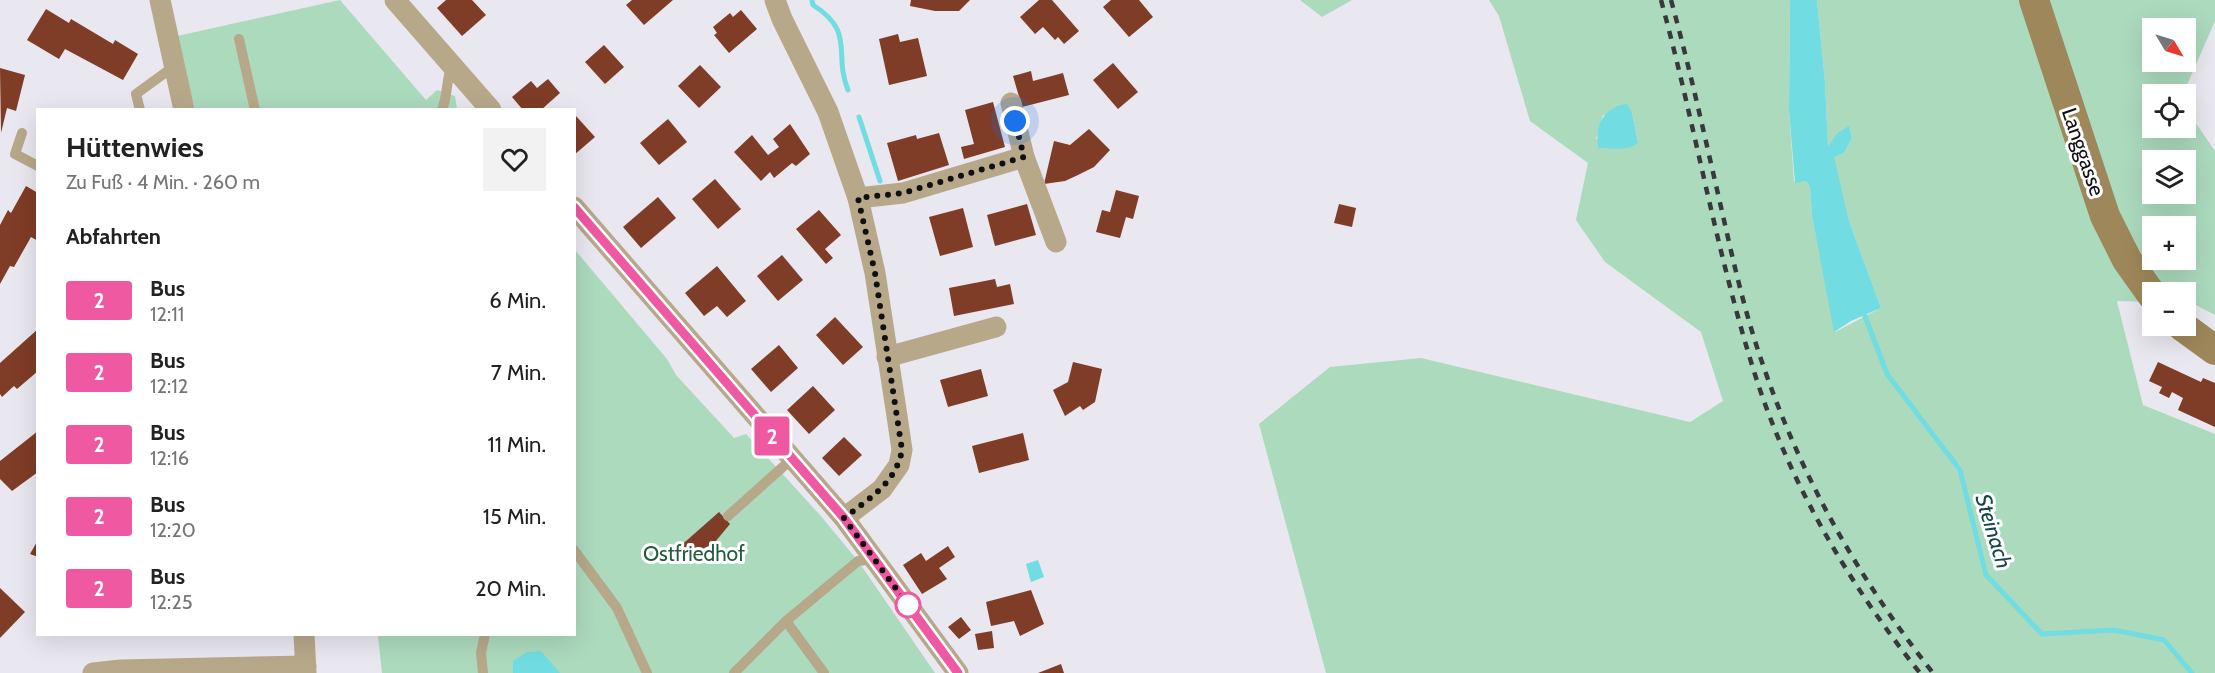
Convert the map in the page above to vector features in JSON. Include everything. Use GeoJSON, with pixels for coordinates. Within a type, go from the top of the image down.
{"type":"FeatureCollection","features":[{"type":"Feature","properties":{"kind":"main road","name":"Langgasse"},"geometry":{"type":"LineString","coordinates":[[2034,0],[2105,216],[2127,260],[2143,282]]}},
{"type":"Feature","properties":{"kind":"main road"},"geometry":{"type":"LineString","coordinates":[[2196,336],[2215,350]]}},
{"type":"Feature","properties":{"kind":"street"},"geometry":{"type":"LineString","coordinates":[[160,0],[183,108]]}},
{"type":"Feature","properties":{"kind":"street"},"geometry":{"type":"LineString","coordinates":[[395,0],[489,108]]}},
{"type":"Feature","properties":{"kind":"street"},"geometry":{"type":"LineString","coordinates":[[776,0],[782,20],[828,111],[858,198],[875,273],[902,450],[899,465],[882,489],[844,518]]}},
{"type":"Feature","properties":{"kind":"street"},"geometry":{"type":"LineString","coordinates":[[1011,103],[1024,157],[1056,242]]}},
{"type":"Feature","properties":{"kind":"street"},"geometry":{"type":"LineString","coordinates":[[858,198],[903,193],[1024,157]]}},
{"type":"Feature","properties":{"kind":"street"},"geometry":{"type":"LineString","coordinates":[[576,209],[844,518],[958,673]]}},
{"type":"Feature","properties":{"kind":"street"},"geometry":{"type":"LineString","coordinates":[[887,357],[996,327]]}},
{"type":"Feature","properties":{"kind":"street"},"geometry":{"type":"LineString","coordinates":[[93,673],[121,670],[306,669],[304,636]]}},
{"type":"Feature","properties":{"kind":"lane"},"geometry":{"type":"LineString","coordinates":[[239,39],[255,108]]}},
{"type":"Feature","properties":{"kind":"lane"},"geometry":{"type":"LineString","coordinates":[[443,108],[448,94],[445,82],[452,64]]}},
{"type":"Feature","properties":{"kind":"lane"},"geometry":{"type":"LineString","coordinates":[[140,108],[136,94],[173,68]]}},
{"type":"Feature","properties":{"kind":"lane"},"geometry":{"type":"LineString","coordinates":[[22,133],[15,154],[36,165]]}},
{"type":"Feature","properties":{"kind":"lane"},"geometry":{"type":"LineString","coordinates":[[728,516],[785,465]]}},
{"type":"Feature","properties":{"kind":"lane"},"geometry":{"type":"LineString","coordinates":[[734,673],[786,621],[858,561],[876,559]]}},
{"type":"Feature","properties":{"kind":"lane"},"geometry":{"type":"LineString","coordinates":[[578,561],[617,608],[647,673]]}},
{"type":"Feature","properties":{"kind":"lane"},"geometry":{"type":"LineString","coordinates":[[786,621],[824,673]]}},
{"type":"Feature","properties":{"kind":"lane"},"geometry":{"type":"LineString","coordinates":[[483,673],[481,652],[485,636]]}},
{"type":"Feature","properties":{"kind":"green space"},"geometry":{"type":"Polygon","coordinates":[[[340,0],[426,100],[437,90],[455,96],[457,108],[195,108],[173,37],[340,0]]]}},
{"type":"Feature","properties":{"kind":"green space"},"geometry":{"type":"Polygon","coordinates":[[[1300,0],[1352,0],[1322,17],[1300,0]]]}},
{"type":"Feature","properties":{"kind":"green space"},"geometry":{"type":"Polygon","coordinates":[[[1489,0],[1790,0],[1789,110],[1794,182],[1806,181],[1810,187],[1812,216],[1835,332],[1881,308],[1849,221],[1833,157],[1844,153],[1852,138],[1849,127],[1837,133],[1828,148],[1825,82],[1817,0],[2215,0],[2215,21],[2196,64],[2196,18],[2142,18],[2142,72],[2193,72],[2187,84],[2142,84],[2142,138],[2196,138],[2196,123],[2215,151],[2215,315],[2196,305],[2196,282],[2142,282],[2142,302],[2117,301],[2143,405],[2215,434],[2215,673],[1326,673],[1259,424],[1330,367],[1421,358],[1690,422],[1723,401],[1701,332],[1605,262],[1576,220],[1588,163],[1530,121],[1499,16],[1489,0]],[[1632,113],[1603,115],[1596,139],[1638,141],[1632,113]]]}},
{"type":"Feature","properties":{"kind":"green space","name":"Ostfriedhof"},"geometry":{"type":"Polygon","coordinates":[[[576,251],[667,359],[676,375],[734,438],[746,434],[820,515],[858,561],[935,673],[382,673],[378,636],[576,636],[576,251]]]}},
{"type":"Feature","properties":{"kind":"water"},"geometry":{"type":"Polygon","coordinates":[[[1790,0],[1817,0],[1825,82],[1828,147],[1837,133],[1849,126],[1852,138],[1844,153],[1834,157],[1849,221],[1881,308],[1851,321],[1834,332],[1812,216],[1810,187],[1806,181],[1795,183],[1789,110],[1790,0]]]}},
{"type":"Feature","properties":{"kind":"water"},"geometry":{"type":"Polygon","coordinates":[[[1627,104],[1632,113],[1638,142],[1625,148],[1599,148],[1598,132],[1602,119],[1612,109],[1627,104]]]}},
{"type":"Feature","properties":{"kind":"water"},"geometry":{"type":"Polygon","coordinates":[[[1038,560],[1044,577],[1031,582],[1026,564],[1038,560]]]}},
{"type":"Feature","properties":{"kind":"water"},"geometry":{"type":"Polygon","coordinates":[[[541,651],[560,673],[513,673],[513,661],[527,652],[541,651]]]}},
{"type":"Feature","properties":{"kind":"building"},"geometry":{"type":"Polygon","coordinates":[[[446,0],[472,0],[486,15],[462,36],[437,8],[446,0]]]}},
{"type":"Feature","properties":{"kind":"building"},"geometry":{"type":"Polygon","coordinates":[[[632,0],[673,0],[644,25],[626,5],[632,0]]]}},
{"type":"Feature","properties":{"kind":"building"},"geometry":{"type":"Polygon","coordinates":[[[911,0],[970,0],[959,11],[935,11],[910,6],[911,0]]]}},
{"type":"Feature","properties":{"kind":"building"},"geometry":{"type":"Polygon","coordinates":[[[1039,0],[1052,0],[1079,31],[1064,44],[1058,37],[1055,40],[1043,27],[1035,34],[1020,17],[1039,0]]]}},
{"type":"Feature","properties":{"kind":"building"},"geometry":{"type":"Polygon","coordinates":[[[1111,0],[1139,0],[1153,17],[1129,37],[1103,7],[1111,0]]]}},
{"type":"Feature","properties":{"kind":"building"},"geometry":{"type":"Polygon","coordinates":[[[46,9],[69,23],[71,19],[113,44],[115,40],[138,54],[123,80],[65,49],[59,59],[27,40],[46,9]]]}},
{"type":"Feature","properties":{"kind":"building"},"geometry":{"type":"Polygon","coordinates":[[[741,10],[757,29],[729,53],[714,35],[717,33],[713,27],[730,13],[733,17],[741,10]]]}},
{"type":"Feature","properties":{"kind":"building"},"geometry":{"type":"Polygon","coordinates":[[[898,34],[900,42],[918,38],[927,76],[889,85],[879,39],[898,34]]]}},
{"type":"Feature","properties":{"kind":"building"},"geometry":{"type":"Polygon","coordinates":[[[604,45],[624,67],[605,84],[585,62],[604,45]]]}},
{"type":"Feature","properties":{"kind":"building"},"geometry":{"type":"Polygon","coordinates":[[[1113,63],[1138,92],[1118,109],[1093,80],[1113,63]]]}},
{"type":"Feature","properties":{"kind":"building"},"geometry":{"type":"Polygon","coordinates":[[[700,65],[721,87],[699,108],[678,86],[700,65]]]}},
{"type":"Feature","properties":{"kind":"building"},"geometry":{"type":"Polygon","coordinates":[[[0,68],[25,75],[16,111],[7,108],[1,133],[0,68]]]}},
{"type":"Feature","properties":{"kind":"building"},"geometry":{"type":"Polygon","coordinates":[[[1031,71],[1033,81],[1063,73],[1069,95],[1022,107],[1013,76],[1031,71]]]}},
{"type":"Feature","properties":{"kind":"building"},"geometry":{"type":"Polygon","coordinates":[[[548,79],[560,93],[543,108],[521,108],[512,97],[531,81],[537,88],[548,79]]]}},
{"type":"Feature","properties":{"kind":"building"},"geometry":{"type":"Polygon","coordinates":[[[993,102],[1005,147],[964,159],[961,147],[974,144],[965,110],[993,102]]]}},
{"type":"Feature","properties":{"kind":"building"},"geometry":{"type":"Polygon","coordinates":[[[576,116],[595,137],[576,153],[576,116]]]}},
{"type":"Feature","properties":{"kind":"building"},"geometry":{"type":"Polygon","coordinates":[[[668,119],[687,142],[659,165],[640,143],[668,119]]]}},
{"type":"Feature","properties":{"kind":"building"},"geometry":{"type":"Polygon","coordinates":[[[790,124],[810,154],[796,166],[792,163],[774,178],[770,172],[761,181],[734,152],[752,135],[768,155],[779,147],[773,139],[790,124]]]}},
{"type":"Feature","properties":{"kind":"building"},"geometry":{"type":"Polygon","coordinates":[[[1089,129],[1110,150],[1094,167],[1065,181],[1044,184],[1054,141],[1070,145],[1089,129]]]}},
{"type":"Feature","properties":{"kind":"building"},"geometry":{"type":"Polygon","coordinates":[[[939,133],[949,165],[898,181],[887,143],[916,135],[917,139],[939,133]]]}},
{"type":"Feature","properties":{"kind":"building"},"geometry":{"type":"Polygon","coordinates":[[[715,179],[741,209],[718,229],[692,199],[715,179]]]}},
{"type":"Feature","properties":{"kind":"building"},"geometry":{"type":"Polygon","coordinates":[[[26,186],[36,192],[36,240],[31,237],[14,267],[10,266],[0,284],[0,225],[8,210],[11,213],[26,186]]]}},
{"type":"Feature","properties":{"kind":"building"},"geometry":{"type":"Polygon","coordinates":[[[1116,190],[1139,196],[1133,219],[1126,217],[1120,238],[1096,232],[1102,210],[1110,212],[1116,190]]]}},
{"type":"Feature","properties":{"kind":"building"},"geometry":{"type":"Polygon","coordinates":[[[658,197],[676,218],[641,248],[623,227],[658,197]]]}},
{"type":"Feature","properties":{"kind":"building"},"geometry":{"type":"Polygon","coordinates":[[[1027,204],[1036,235],[995,246],[987,215],[1027,204]]]}},
{"type":"Feature","properties":{"kind":"building"},"geometry":{"type":"Polygon","coordinates":[[[1339,204],[1356,208],[1352,227],[1334,223],[1339,204]]]}},
{"type":"Feature","properties":{"kind":"building"},"geometry":{"type":"Polygon","coordinates":[[[963,208],[973,247],[940,256],[929,217],[963,208]]]}},
{"type":"Feature","properties":{"kind":"building"},"geometry":{"type":"Polygon","coordinates":[[[819,210],[841,235],[825,249],[833,258],[826,264],[796,229],[819,210]]]}},
{"type":"Feature","properties":{"kind":"building"},"geometry":{"type":"Polygon","coordinates":[[[782,255],[803,280],[778,301],[757,276],[782,255]]]}},
{"type":"Feature","properties":{"kind":"building"},"geometry":{"type":"Polygon","coordinates":[[[717,266],[746,301],[727,317],[717,306],[704,316],[685,293],[717,266]]]}},
{"type":"Feature","properties":{"kind":"building"},"geometry":{"type":"Polygon","coordinates":[[[995,279],[997,287],[1010,284],[1014,304],[954,316],[949,288],[995,279]]]}},
{"type":"Feature","properties":{"kind":"building"},"geometry":{"type":"Polygon","coordinates":[[[835,317],[863,347],[843,365],[816,335],[835,317]]]}},
{"type":"Feature","properties":{"kind":"building"},"geometry":{"type":"Polygon","coordinates":[[[36,331],[36,373],[17,389],[14,386],[2,397],[0,394],[0,363],[36,331]]]}},
{"type":"Feature","properties":{"kind":"building"},"geometry":{"type":"Polygon","coordinates":[[[779,345],[798,368],[771,392],[751,369],[779,345]]]}},
{"type":"Feature","properties":{"kind":"building"},"geometry":{"type":"Polygon","coordinates":[[[1073,362],[1102,369],[1095,402],[1083,410],[1080,406],[1065,416],[1053,390],[1068,382],[1073,362]]]}},
{"type":"Feature","properties":{"kind":"building"},"geometry":{"type":"Polygon","coordinates":[[[2158,362],[2201,382],[2203,378],[2215,383],[2215,427],[2178,410],[2183,398],[2172,392],[2169,398],[2159,393],[2162,387],[2149,381],[2158,362]]]}},
{"type":"Feature","properties":{"kind":"building"},"geometry":{"type":"Polygon","coordinates":[[[981,369],[988,396],[948,407],[940,380],[981,369]]]}},
{"type":"Feature","properties":{"kind":"building"},"geometry":{"type":"Polygon","coordinates":[[[813,386],[835,410],[809,434],[787,410],[813,386]]]}},
{"type":"Feature","properties":{"kind":"building"},"geometry":{"type":"Polygon","coordinates":[[[36,433],[36,473],[12,491],[0,479],[0,461],[36,433]]]}},
{"type":"Feature","properties":{"kind":"building"},"geometry":{"type":"Polygon","coordinates":[[[1023,433],[1029,460],[979,473],[972,446],[1023,433]]]}},
{"type":"Feature","properties":{"kind":"building"},"geometry":{"type":"Polygon","coordinates":[[[844,437],[862,455],[839,476],[822,458],[844,437]]]}},
{"type":"Feature","properties":{"kind":"building"},"geometry":{"type":"Polygon","coordinates":[[[719,512],[730,524],[715,542],[686,559],[677,549],[719,512]]]}},
{"type":"Feature","properties":{"kind":"building"},"geometry":{"type":"Polygon","coordinates":[[[36,544],[36,556],[30,554],[36,544]]]}},
{"type":"Feature","properties":{"kind":"building"},"geometry":{"type":"Polygon","coordinates":[[[948,546],[955,557],[939,568],[947,579],[922,594],[903,565],[921,553],[926,561],[948,546]]]}},
{"type":"Feature","properties":{"kind":"building"},"geometry":{"type":"Polygon","coordinates":[[[0,588],[25,612],[0,638],[0,588]]]}},
{"type":"Feature","properties":{"kind":"building"},"geometry":{"type":"Polygon","coordinates":[[[1031,590],[1044,624],[1020,636],[1014,621],[991,626],[986,602],[1031,590]]]}},
{"type":"Feature","properties":{"kind":"building"},"geometry":{"type":"Polygon","coordinates":[[[961,617],[971,630],[959,639],[948,627],[961,617]]]}},
{"type":"Feature","properties":{"kind":"building"},"geometry":{"type":"Polygon","coordinates":[[[992,631],[994,648],[978,650],[975,634],[992,631]]]}},
{"type":"Feature","properties":{"kind":"building"},"geometry":{"type":"Polygon","coordinates":[[[1061,664],[1064,673],[1038,673],[1061,664]]]}},
{"type":"Feature","properties":{"kind":"waterway"},"geometry":{"type":"LineString","coordinates":[[812,0],[813,5],[826,15],[839,34],[842,65],[848,90]]}},
{"type":"Feature","properties":{"kind":"waterway"},"geometry":{"type":"LineString","coordinates":[[859,117],[880,181]]}},
{"type":"Feature","properties":{"kind":"waterway","name":"Steinach"},"geometry":{"type":"LineString","coordinates":[[1863,311],[1887,374],[1960,470],[1986,575],[2042,634],[2114,630],[2164,640],[2192,673]]}},
{"type":"Feature","properties":{"kind":"railway"},"geometry":{"type":"LineString","coordinates":[[1661,0],[1727,274],[1766,407],[1782,448],[1821,527],[1868,602],[1920,673]]}},
{"type":"Feature","properties":{"kind":"railway"},"geometry":{"type":"LineString","coordinates":[[1671,0],[1745,307],[1778,407],[1814,488],[1857,564],[1933,673]]}},
{"type":"Feature","properties":{"kind":"bus line","name":"2"},"geometry":{"type":"LineString","coordinates":[[576,209],[844,518],[958,673]]}},
{"type":"Feature","properties":{"kind":"route"},"geometry":{"type":"LineString","coordinates":[[908,605],[844,518],[882,489],[891,479],[899,465],[902,450],[875,273],[858,198],[903,193],[1024,157],[1015,121]]}}]}
